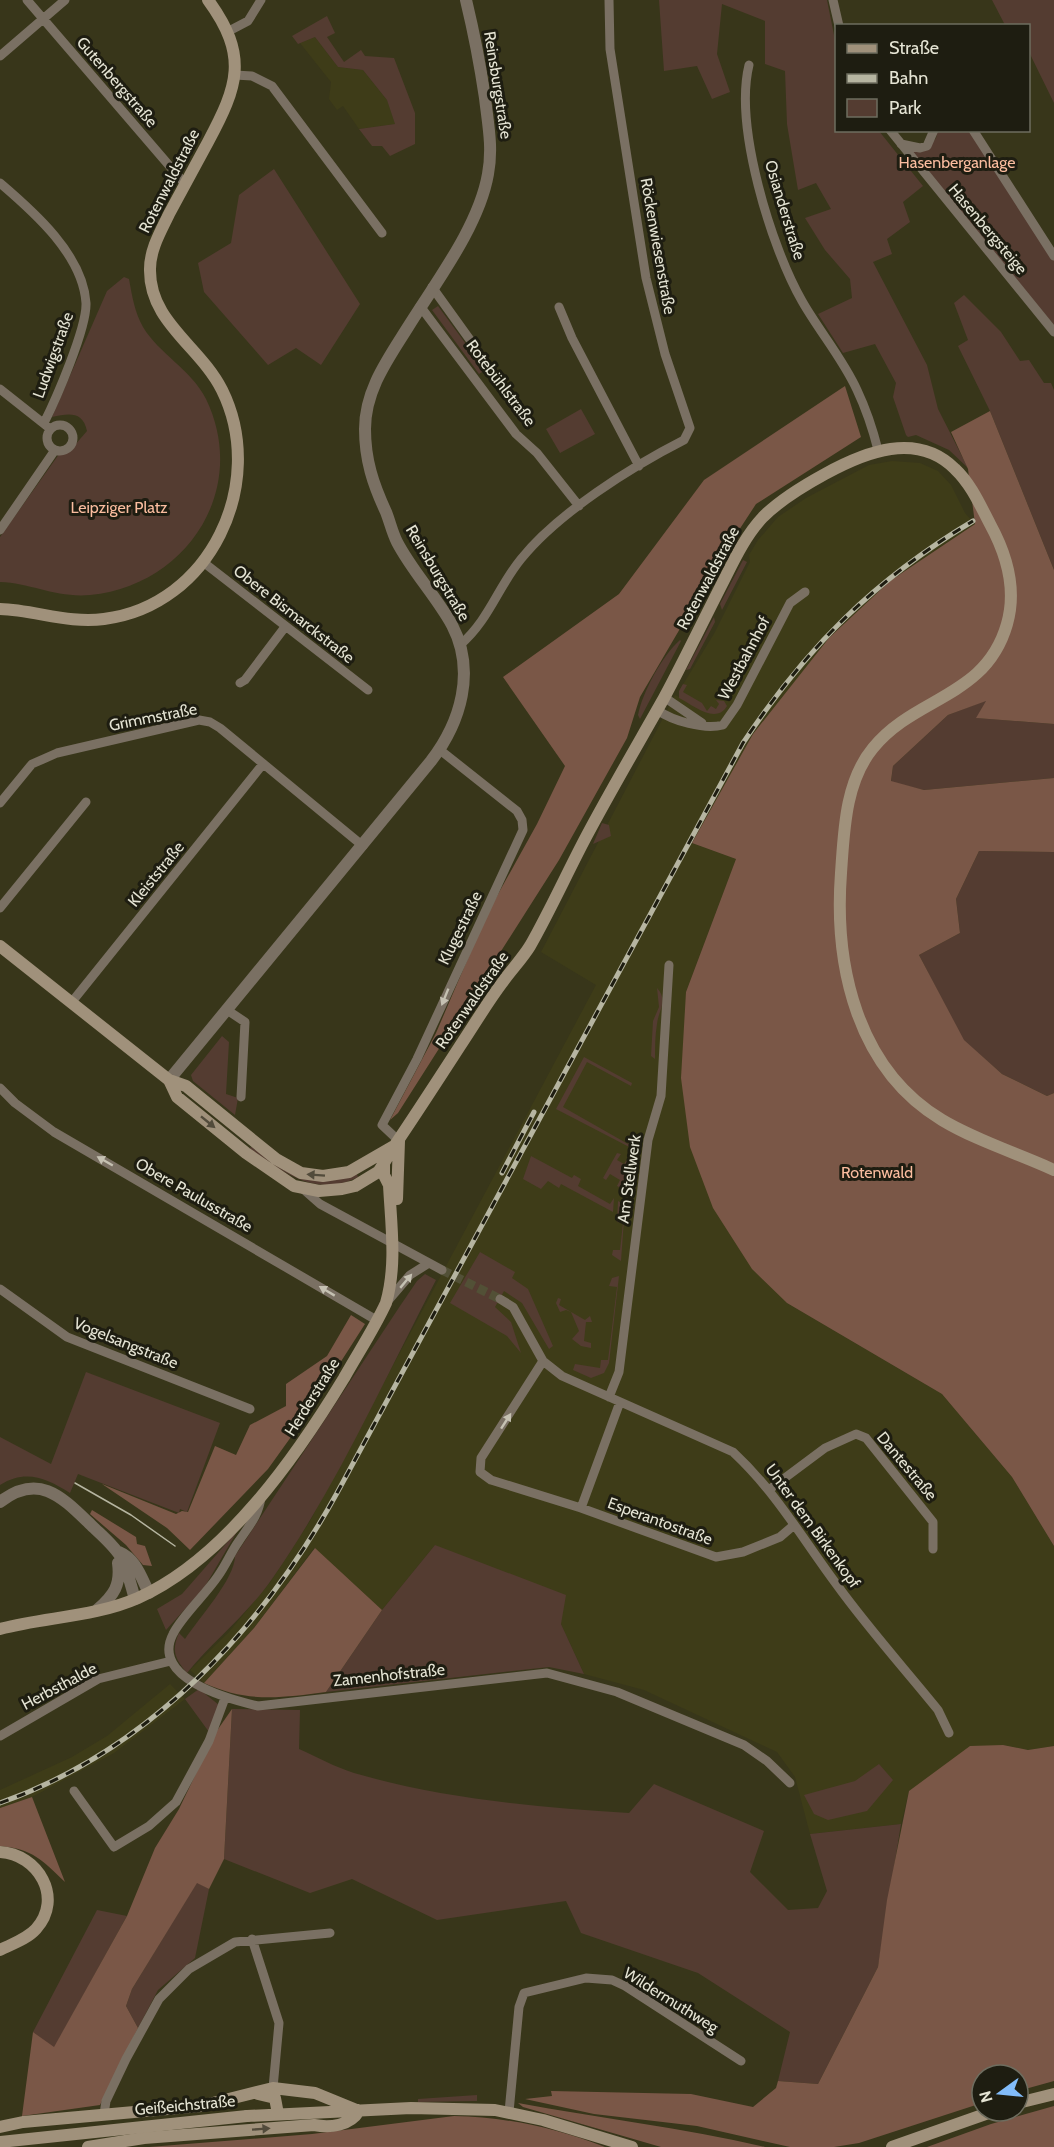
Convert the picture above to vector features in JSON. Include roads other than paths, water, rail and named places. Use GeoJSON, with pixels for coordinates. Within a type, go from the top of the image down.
{"type":"FeatureCollection","features":[{"type":"Feature","properties":{"kind":"main road"},"geometry":{"type":"LineString","coordinates":[[208,0],[227,32]]}},
{"type":"Feature","properties":{"kind":"main road","name":"Rotenwaldstraße"},"geometry":{"type":"LineString","coordinates":[[0,609],[90,620],[120,616],[141,609],[165,595],[203,562],[223,528],[235,496],[239,473],[234,422],[223,392],[207,365],[161,314],[151,284],[151,257],[156,240],[233,91],[234,52],[227,32]]}},
{"type":"Feature","properties":{"kind":"main road","name":"Rotenwaldstraße"},"geometry":{"type":"LineString","coordinates":[[169,1080],[177,1097],[277,1176],[303,1189],[342,1189],[366,1180],[382,1170],[503,981],[531,944],[586,837],[664,697],[740,549],[757,524],[777,504],[814,480],[856,458],[878,450],[919,450],[939,457],[958,472],[972,491],[996,535],[1008,566],[1012,590],[1007,626],[984,668],[964,686],[884,735],[862,764],[850,797],[840,883],[842,948],[850,995],[862,1029],[877,1057],[914,1100],[958,1129],[1054,1170]]}},
{"type":"Feature","properties":{"kind":"main road","name":"Rotenwaldstraße"},"geometry":{"type":"LineString","coordinates":[[0,946],[169,1080],[186,1086],[276,1159],[301,1173],[329,1176],[359,1168],[397,1144]]}},
{"type":"Feature","properties":{"kind":"main road"},"geometry":{"type":"LineString","coordinates":[[246,1153],[244,1144],[254,1140]]}},
{"type":"Feature","properties":{"kind":"main road"},"geometry":{"type":"LineString","coordinates":[[391,1214],[397,1197],[397,1144]]}},
{"type":"Feature","properties":{"kind":"main road"},"geometry":{"type":"LineString","coordinates":[[359,1168],[382,1170]]}},
{"type":"Feature","properties":{"kind":"main road","name":"Herderstraße"},"geometry":{"type":"LineString","coordinates":[[0,1629],[98,1610],[149,1593],[175,1578],[204,1555],[261,1497],[298,1450],[378,1321],[386,1303],[392,1271],[391,1214],[389,1185],[382,1170]]}},
{"type":"Feature","properties":{"kind":"main road"},"geometry":{"type":"LineString","coordinates":[[0,1852],[10,1853],[28,1861],[43,1878],[47,1895],[43,1918],[36,1929],[0,1950]]}},
{"type":"Feature","properties":{"kind":"main road","name":"Geißeichstraße"},"geometry":{"type":"LineString","coordinates":[[0,2127],[104,2114],[201,2106],[273,2088],[315,2093],[359,2111]]}},
{"type":"Feature","properties":{"kind":"main road"},"geometry":{"type":"LineString","coordinates":[[247,2094],[273,2096],[278,2104],[278,2114]]}},
{"type":"Feature","properties":{"kind":"main road"},"geometry":{"type":"LineString","coordinates":[[1030,2100],[1054,2094]]}},
{"type":"Feature","properties":{"kind":"main road","name":"Geißeichstraße"},"geometry":{"type":"LineString","coordinates":[[0,2142],[247,2116],[447,2108],[508,2112],[632,2147]]}},
{"type":"Feature","properties":{"kind":"main road","name":"Geißeichstraße"},"geometry":{"type":"LineString","coordinates":[[88,2147],[144,2138],[314,2125],[326,2127],[352,2120],[359,2111]]}},
{"type":"Feature","properties":{"kind":"main road"},"geometry":{"type":"LineString","coordinates":[[892,2147],[970,2119]]}},
{"type":"Feature","properties":{"kind":"main road"},"geometry":{"type":"LineString","coordinates":[[9,2147],[39,2122]]}},
{"type":"Feature","properties":{"kind":"street","name":"Gutenbergstraße"},"geometry":{"type":"LineString","coordinates":[[27,0],[185,184]]}},
{"type":"Feature","properties":{"kind":"street"},"geometry":{"type":"LineString","coordinates":[[0,56],[65,0]]}},
{"type":"Feature","properties":{"kind":"street"},"geometry":{"type":"LineString","coordinates":[[227,32],[248,21],[261,0]]}},
{"type":"Feature","properties":{"kind":"street","name":"Reinsburgstraße"},"geometry":{"type":"LineString","coordinates":[[169,1080],[440,750],[457,719],[462,699],[464,670],[460,645],[452,626],[397,542],[371,480],[365,448],[367,410],[372,389],[382,366],[456,251],[479,202],[490,162],[491,134],[480,57],[466,0]]}},
{"type":"Feature","properties":{"kind":"street","name":"Röckenwiesenstraße"},"geometry":{"type":"LineString","coordinates":[[460,645],[489,613],[519,561],[579,506],[639,466],[684,440],[690,429],[665,354],[646,278],[610,49],[609,0]]}},
{"type":"Feature","properties":{"kind":"street"},"geometry":{"type":"LineString","coordinates":[[833,0],[839,24]]}},
{"type":"Feature","properties":{"kind":"street","name":"Osianderstraße"},"geometry":{"type":"LineString","coordinates":[[749,65],[745,81],[747,126],[772,230],[801,300],[857,389],[878,450]]}},
{"type":"Feature","properties":{"kind":"street"},"geometry":{"type":"LineString","coordinates":[[235,75],[252,76],[272,86],[382,233]]}},
{"type":"Feature","properties":{"kind":"street","name":"Hasenbergsteige"},"geometry":{"type":"LineString","coordinates":[[892,132],[928,181],[1054,332]]}},
{"type":"Feature","properties":{"kind":"street"},"geometry":{"type":"LineString","coordinates":[[901,144],[920,148],[927,146],[933,132]]}},
{"type":"Feature","properties":{"kind":"street","name":"Hasenbergsteige"},"geometry":{"type":"LineString","coordinates":[[974,132],[1054,256]]}},
{"type":"Feature","properties":{"kind":"street","name":"Ludwigstraße"},"geometry":{"type":"LineString","coordinates":[[0,183],[26,206],[58,242],[84,287],[86,305],[83,324],[47,426]]}},
{"type":"Feature","properties":{"kind":"street"},"geometry":{"type":"LineString","coordinates":[[432,287],[473,344]]}},
{"type":"Feature","properties":{"kind":"street","name":"Rotebühlstraße"},"geometry":{"type":"LineString","coordinates":[[420,306],[516,434],[537,453],[579,506]]}},
{"type":"Feature","properties":{"kind":"street"},"geometry":{"type":"LineString","coordinates":[[559,307],[572,338],[639,466]]}},
{"type":"Feature","properties":{"kind":"street"},"geometry":{"type":"LineString","coordinates":[[0,390],[47,426],[67,427],[73,437],[71,446],[67,449],[55,450]]}},
{"type":"Feature","properties":{"kind":"street"},"geometry":{"type":"LineString","coordinates":[[47,426],[46,438],[55,450]]}},
{"type":"Feature","properties":{"kind":"street"},"geometry":{"type":"LineString","coordinates":[[0,530],[55,450]]}},
{"type":"Feature","properties":{"kind":"street","name":"Obere Bismarckstraße"},"geometry":{"type":"LineString","coordinates":[[203,562],[368,690]]}},
{"type":"Feature","properties":{"kind":"street","name":"Westbahnhof"},"geometry":{"type":"LineString","coordinates":[[657,710],[669,718],[711,727],[726,722],[790,603],[805,592]]}},
{"type":"Feature","properties":{"kind":"street"},"geometry":{"type":"LineString","coordinates":[[240,683],[245,680],[285,627]]}},
{"type":"Feature","properties":{"kind":"street"},"geometry":{"type":"LineString","coordinates":[[664,697],[704,724]]}},
{"type":"Feature","properties":{"kind":"street","name":"Grimmstraße"},"geometry":{"type":"LineString","coordinates":[[0,803],[32,764],[57,753],[199,720],[210,722],[220,728],[363,846]]}},
{"type":"Feature","properties":{"kind":"street","name":"Klugestraße"},"geometry":{"type":"LineString","coordinates":[[397,1144],[382,1125],[386,1114],[417,1059],[523,830],[522,820],[517,811],[440,750]]}},
{"type":"Feature","properties":{"kind":"street","name":"Kleiststraße"},"geometry":{"type":"LineString","coordinates":[[71,1003],[263,764]]}},
{"type":"Feature","properties":{"kind":"street"},"geometry":{"type":"LineString","coordinates":[[0,908],[86,802]]}},
{"type":"Feature","properties":{"kind":"street","name":"Am Stellwerk"},"geometry":{"type":"LineString","coordinates":[[609,1397],[619,1372],[648,1140],[662,1096],[670,992],[669,965]]}},
{"type":"Feature","properties":{"kind":"street"},"geometry":{"type":"LineString","coordinates":[[227,1010],[245,1022],[241,1097]]}},
{"type":"Feature","properties":{"kind":"street","name":"Obere Paulusstraße"},"geometry":{"type":"LineString","coordinates":[[0,1088],[15,1103],[54,1132],[378,1321]]}},
{"type":"Feature","properties":{"kind":"street","name":"Rotenwaldstraße"},"geometry":{"type":"LineString","coordinates":[[303,1189],[320,1204],[391,1240]]}},
{"type":"Feature","properties":{"kind":"street"},"geometry":{"type":"LineString","coordinates":[[391,1240],[442,1270]]}},
{"type":"Feature","properties":{"kind":"street"},"geometry":{"type":"LineString","coordinates":[[386,1303],[410,1275],[429,1263]]}},
{"type":"Feature","properties":{"kind":"street","name":"Vogelsangstraße"},"geometry":{"type":"LineString","coordinates":[[0,1289],[67,1337],[250,1409]]}},
{"type":"Feature","properties":{"kind":"street","name":"Unter dem Birkenkopf"},"geometry":{"type":"LineString","coordinates":[[500,1299],[513,1307],[543,1361],[562,1376],[733,1452],[770,1489],[838,1588],[938,1710],[948,1732]]}},
{"type":"Feature","properties":{"kind":"street","name":"Esperantostraße"},"geometry":{"type":"LineString","coordinates":[[543,1361],[482,1458],[480,1472],[490,1480],[581,1508],[716,1557],[729,1556],[780,1537],[794,1525]]}},
{"type":"Feature","properties":{"kind":"street","name":"Esperantostraße"},"geometry":{"type":"LineString","coordinates":[[581,1508],[620,1402]]}},
{"type":"Feature","properties":{"kind":"street","name":"Dantestraße"},"geometry":{"type":"LineString","coordinates":[[770,1489],[825,1448],[856,1434],[866,1438],[933,1522],[933,1550]]}},
{"type":"Feature","properties":{"kind":"street"},"geometry":{"type":"LineString","coordinates":[[0,1502],[19,1490],[39,1488],[67,1502],[123,1561],[135,1599]]}},
{"type":"Feature","properties":{"kind":"street"},"geometry":{"type":"LineString","coordinates":[[171,1661],[169,1644],[172,1636],[218,1576],[259,1512],[261,1497]]}},
{"type":"Feature","properties":{"kind":"street"},"geometry":{"type":"LineString","coordinates":[[115,1550],[127,1555],[135,1564],[149,1593]]}},
{"type":"Feature","properties":{"kind":"street"},"geometry":{"type":"LineString","coordinates":[[98,1610],[119,1583],[115,1550]]}},
{"type":"Feature","properties":{"kind":"street","name":"Zamenhofstraße"},"geometry":{"type":"LineString","coordinates":[[171,1661],[177,1671],[225,1698],[258,1706],[547,1673],[617,1692],[744,1745],[767,1761],[790,1783]]}},
{"type":"Feature","properties":{"kind":"street","name":"Herbsthalde"},"geometry":{"type":"LineString","coordinates":[[0,1736],[99,1679],[171,1661]]}},
{"type":"Feature","properties":{"kind":"street"},"geometry":{"type":"LineString","coordinates":[[74,1791],[114,1847],[149,1826],[176,1802],[209,1741],[225,1698]]}},
{"type":"Feature","properties":{"kind":"street"},"geometry":{"type":"LineString","coordinates":[[314,1922],[315,1934]]}},
{"type":"Feature","properties":{"kind":"street"},"geometry":{"type":"LineString","coordinates":[[104,2114],[106,2101],[130,2051],[159,1999],[171,1984],[214,1953],[235,1942],[330,1933]]}},
{"type":"Feature","properties":{"kind":"street"},"geometry":{"type":"LineString","coordinates":[[252,1939],[279,2023],[273,2088]]}},
{"type":"Feature","properties":{"kind":"street","name":"Wildermuthweg"},"geometry":{"type":"LineString","coordinates":[[508,2112],[519,2007],[524,1994],[571,1980],[600,1978],[626,1986],[741,2061]]}},
{"type":"Feature","properties":{"kind":"tunnel"},"geometry":{"type":"LineString","coordinates":[[442,1270],[500,1299]]}},
{"type":"Feature","properties":{"kind":"tram line"},"geometry":{"type":"LineString","coordinates":[[75,1483],[131,1515],[175,1546]]}},
{"type":"Feature","properties":{"kind":"railway"},"geometry":{"type":"LineString","coordinates":[[0,1803],[54,1780],[105,1751],[153,1717],[197,1679],[237,1637],[274,1591],[307,1543],[337,1493],[743,743],[792,677],[844,618],[904,567],[973,521]]}},
{"type":"Feature","properties":{"kind":"railway"},"geometry":{"type":"LineString","coordinates":[[502,1173],[534,1112]]}},
{"type":"Feature","properties":{"kind":"park label","name":"Hasenberganlage"},"geometry":{"type":"Point","coordinates":[957,162]}},
{"type":"Feature","properties":{"kind":"park label","name":"Leipziger Platz"},"geometry":{"type":"Point","coordinates":[119,507]}},
{"type":"Feature","properties":{"kind":"park label","name":"Rotenwald"},"geometry":{"type":"Point","coordinates":[877,1172]}}]}
